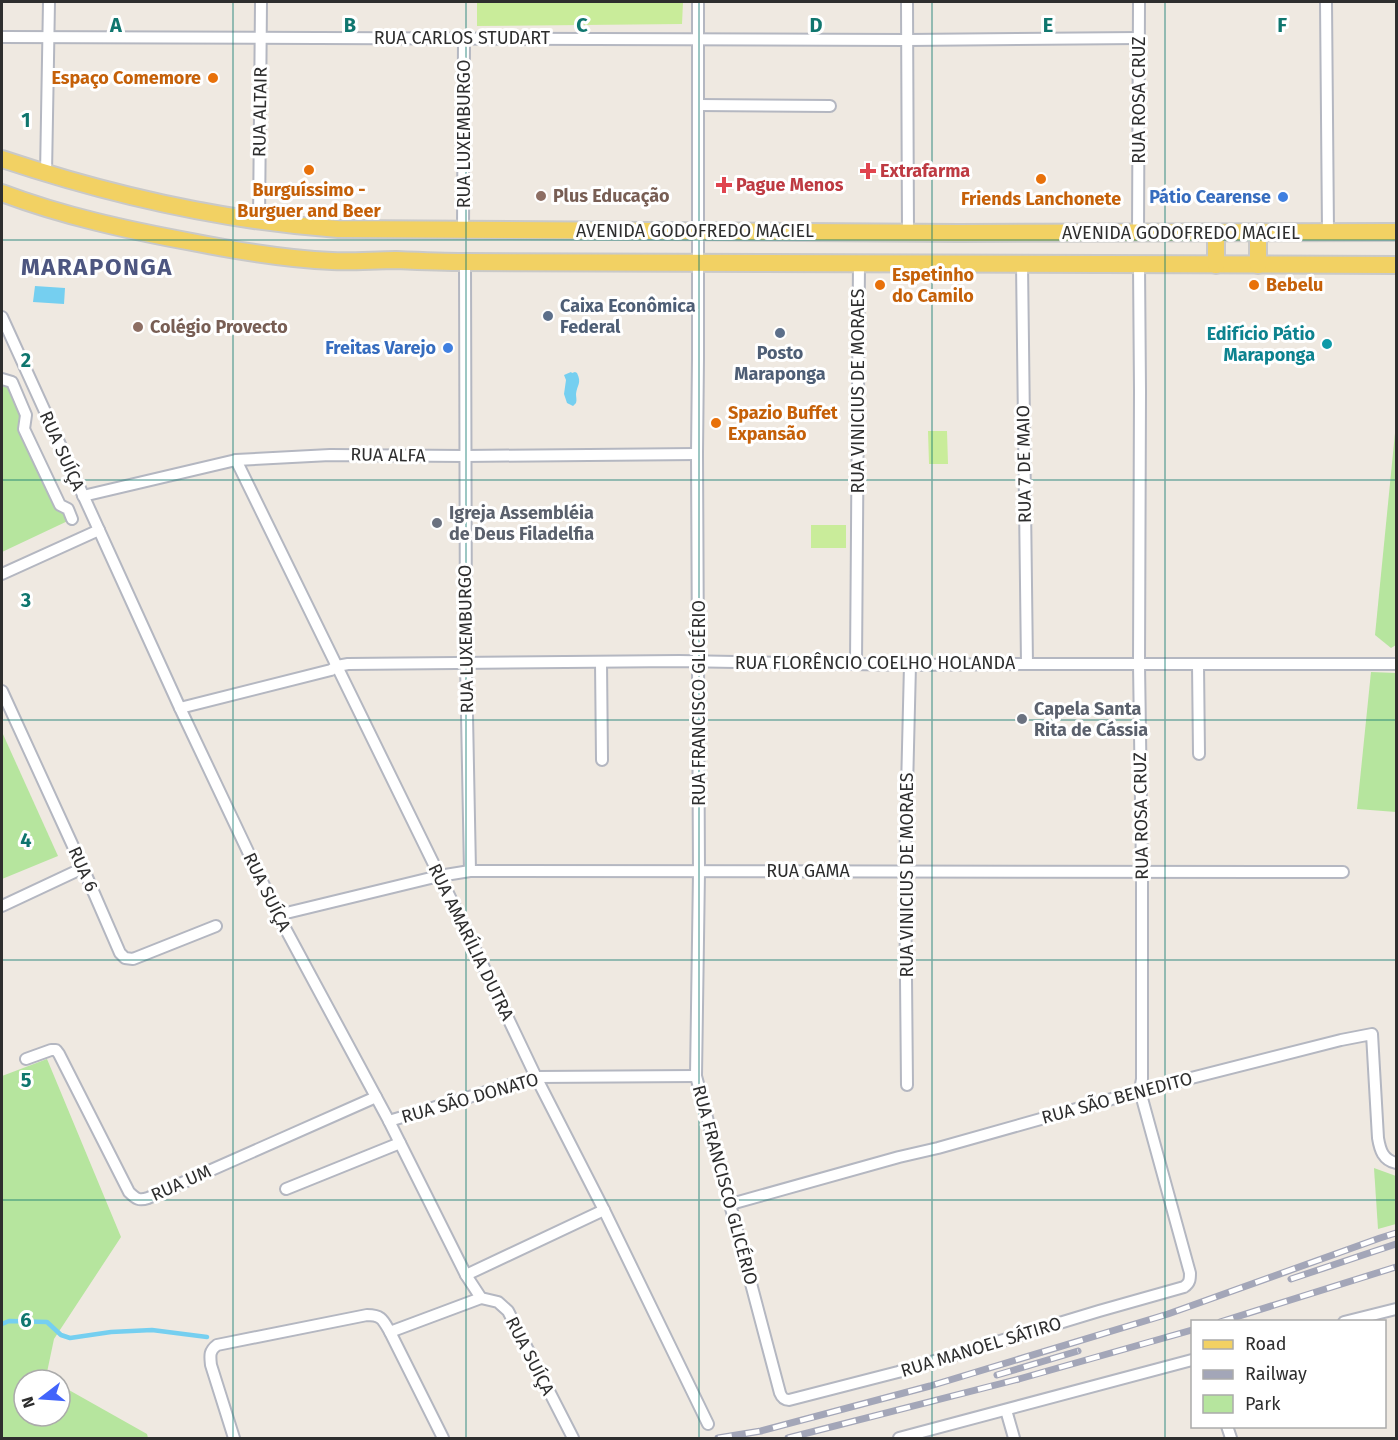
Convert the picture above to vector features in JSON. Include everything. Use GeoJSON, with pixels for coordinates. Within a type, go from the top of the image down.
{"type":"FeatureCollection","features":[{"type":"Feature","properties":{"kind":"main road","name":"AVENIDA GODOFREDO MACIEL"},"geometry":{"type":"LineString","coordinates":[[2,159],[46,174],[142,199],[258,222],[338,229],[1138,234],[1396,232]]}},
{"type":"Feature","properties":{"kind":"main road","name":"AVENIDA GODOFREDO MACIEL"},"geometry":{"type":"LineString","coordinates":[[2,194],[87,220],[138,232],[222,248],[332,261],[1396,265]]}},
{"type":"Feature","properties":{"kind":"main road"},"geometry":{"type":"LineString","coordinates":[[1258,232],[1258,265]]}},
{"type":"Feature","properties":{"kind":"main road"},"geometry":{"type":"LineString","coordinates":[[1216,233],[1216,265]]}},
{"type":"Feature","properties":{"kind":"street"},"geometry":{"type":"LineString","coordinates":[[46,174],[49,2]]}},
{"type":"Feature","properties":{"kind":"street","name":"RUA ALTAIR"},"geometry":{"type":"LineString","coordinates":[[258,222],[261,2]]}},
{"type":"Feature","properties":{"kind":"street","name":"RUA FRANCISCO GLICÉRIO"},"geometry":{"type":"LineString","coordinates":[[698,2],[699,872],[696,1076],[780,1393]]}},
{"type":"Feature","properties":{"kind":"street"},"geometry":{"type":"LineString","coordinates":[[907,2],[908,233]]}},
{"type":"Feature","properties":{"kind":"street","name":"RUA ROSA CRUZ"},"geometry":{"type":"LineString","coordinates":[[1138,234],[1139,2]]}},
{"type":"Feature","properties":{"kind":"street"},"geometry":{"type":"LineString","coordinates":[[1326,2],[1328,232]]}},
{"type":"Feature","properties":{"kind":"street","name":"RUA CARLOS STUDART"},"geometry":{"type":"LineString","coordinates":[[2,37],[907,40],[1139,38]]}},
{"type":"Feature","properties":{"kind":"street","name":"RUA LUXEMBURGO"},"geometry":{"type":"LineString","coordinates":[[463,230],[464,39]]}},
{"type":"Feature","properties":{"kind":"street"},"geometry":{"type":"LineString","coordinates":[[698,105],[830,106]]}},
{"type":"Feature","properties":{"kind":"street","name":"RUA LUXEMBURGO"},"geometry":{"type":"LineString","coordinates":[[465,262],[466,663],[470,871]]}},
{"type":"Feature","properties":{"kind":"street","name":"RUA VINICIUS DE MORAES"},"geometry":{"type":"LineString","coordinates":[[856,664],[859,263]]}},
{"type":"Feature","properties":{"kind":"street","name":"RUA 7 DE MAIO"},"geometry":{"type":"LineString","coordinates":[[1022,264],[1027,664]]}},
{"type":"Feature","properties":{"kind":"street","name":"RUA ROSA CRUZ"},"geometry":{"type":"LineString","coordinates":[[1139,265],[1139,664],[1142,872],[1142,1079],[1140,1090],[1190,1273],[1190,1280],[1184,1287]]}},
{"type":"Feature","properties":{"kind":"street","name":"RUA SUÍÇA"},"geometry":{"type":"LineString","coordinates":[[2,317],[180,708],[278,915],[389,1121],[466,1275],[481,1298],[498,1302],[508,1311],[573,1438]]}},
{"type":"Feature","properties":{"kind":"street"},"geometry":{"type":"LineString","coordinates":[[2,379],[12,382],[26,415],[24,429],[60,506],[68,509],[72,519]]}},
{"type":"Feature","properties":{"kind":"street","name":"RUA ALFA"},"geometry":{"type":"LineString","coordinates":[[83,496],[236,460],[330,455],[697,454]]}},
{"type":"Feature","properties":{"kind":"street","name":"RUA AMARÍLIA DUTRA"},"geometry":{"type":"LineString","coordinates":[[236,460],[536,1077],[604,1210],[708,1424]]}},
{"type":"Feature","properties":{"kind":"street"},"geometry":{"type":"LineString","coordinates":[[2,574],[99,530]]}},
{"type":"Feature","properties":{"kind":"street"},"geometry":{"type":"LineString","coordinates":[[601,662],[602,760]]}},
{"type":"Feature","properties":{"kind":"street","name":"RUA FLORÊNCIO COELHO HOLANDA"},"geometry":{"type":"LineString","coordinates":[[180,708],[348,664],[1396,663]]}},
{"type":"Feature","properties":{"kind":"street"},"geometry":{"type":"LineString","coordinates":[[1198,664],[1199,754]]}},
{"type":"Feature","properties":{"kind":"street","name":"RUA VINICIUS DE MORAES"},"geometry":{"type":"LineString","coordinates":[[907,1085],[912,995],[905,871],[910,665]]}},
{"type":"Feature","properties":{"kind":"street","name":"RUA 6"},"geometry":{"type":"LineString","coordinates":[[2,691],[120,953],[125,958],[133,959],[216,926]]}},
{"type":"Feature","properties":{"kind":"street"},"geometry":{"type":"LineString","coordinates":[[2,906],[83,868]]}},
{"type":"Feature","properties":{"kind":"street","name":"RUA GAMA"},"geometry":{"type":"LineString","coordinates":[[278,915],[439,876],[470,871],[1343,872]]}},
{"type":"Feature","properties":{"kind":"street","name":"RUA SÃO BENEDITO"},"geometry":{"type":"LineString","coordinates":[[731,1204],[1140,1090],[1372,1034],[1380,1151],[1385,1158],[1396,1163]]}},
{"type":"Feature","properties":{"kind":"street","name":"RUA UM"},"geometry":{"type":"LineString","coordinates":[[26,1059],[56,1050],[129,1192],[140,1201],[376,1097]]}},
{"type":"Feature","properties":{"kind":"street","name":"RUA SÃO DONATO"},"geometry":{"type":"LineString","coordinates":[[389,1121],[536,1077],[696,1076]]}},
{"type":"Feature","properties":{"kind":"street"},"geometry":{"type":"LineString","coordinates":[[286,1189],[400,1143]]}},
{"type":"Feature","properties":{"kind":"street"},"geometry":{"type":"LineString","coordinates":[[466,1275],[604,1210]]}},
{"type":"Feature","properties":{"kind":"street","name":"RUA MANOEL SÁTIRO"},"geometry":{"type":"LineString","coordinates":[[780,1393],[782,1398],[789,1400],[898,1372],[1184,1287]]}},
{"type":"Feature","properties":{"kind":"street"},"geometry":{"type":"LineString","coordinates":[[390,1332],[481,1298]]}},
{"type":"Feature","properties":{"kind":"street"},"geometry":{"type":"LineString","coordinates":[[1352,1320],[1396,1309]]}},
{"type":"Feature","properties":{"kind":"street"},"geometry":{"type":"LineString","coordinates":[[234,1438],[212,1365],[210,1356],[212,1349],[217,1345],[367,1315],[382,1318],[443,1438]]}},
{"type":"Feature","properties":{"kind":"street"},"geometry":{"type":"LineString","coordinates":[[899,1438],[1191,1360]]}},
{"type":"Feature","properties":{"kind":"street"},"geometry":{"type":"LineString","coordinates":[[1006,1410],[1014,1438]]}},
{"type":"Feature","properties":{"kind":"green space"},"geometry":{"type":"Polygon","coordinates":[[[477,2],[683,2],[682,24],[477,26],[477,2]]]}},
{"type":"Feature","properties":{"kind":"green space"},"geometry":{"type":"Polygon","coordinates":[[[2,379],[12,382],[26,415],[24,429],[72,519],[2,552],[2,379]]]}},
{"type":"Feature","properties":{"kind":"green space"},"geometry":{"type":"Polygon","coordinates":[[[1396,423],[1396,645],[1391,648],[1375,635],[1396,423]]]}},
{"type":"Feature","properties":{"kind":"green space"},"geometry":{"type":"Polygon","coordinates":[[[928,431],[947,431],[948,464],[929,464],[928,431]]]}},
{"type":"Feature","properties":{"kind":"green space"},"geometry":{"type":"Polygon","coordinates":[[[811,525],[846,525],[846,548],[811,548],[811,525]]]}},
{"type":"Feature","properties":{"kind":"green space"},"geometry":{"type":"Polygon","coordinates":[[[1371,672],[1396,673],[1396,812],[1357,809],[1371,672]]]}},
{"type":"Feature","properties":{"kind":"green space"},"geometry":{"type":"Polygon","coordinates":[[[2,732],[58,856],[2,879],[2,732]]]}},
{"type":"Feature","properties":{"kind":"green space"},"geometry":{"type":"Polygon","coordinates":[[[47,1059],[121,1237],[54,1339],[48,1368],[12,1368],[12,1428],[72,1428],[72,1392],[147,1434],[148,1438],[2,1438],[2,1076],[47,1059]]]}},
{"type":"Feature","properties":{"kind":"green space"},"geometry":{"type":"Polygon","coordinates":[[[1374,1168],[1396,1176],[1396,1224],[1378,1229],[1374,1168]]]}},
{"type":"Feature","properties":{"kind":"water"},"geometry":{"type":"Polygon","coordinates":[[[35,286],[65,288],[64,304],[33,302],[35,286]]]}},
{"type":"Feature","properties":{"kind":"water"},"geometry":{"type":"Polygon","coordinates":[[[571,372],[577,373],[579,379],[576,403],[573,406],[567,403],[564,394],[566,380],[564,375],[571,372]]]}},
{"type":"Feature","properties":{"kind":"waterway"},"geometry":{"type":"LineString","coordinates":[[2,1324],[9,1321],[47,1322],[61,1335],[70,1338],[111,1332],[152,1330],[207,1337]]}},
{"type":"Feature","properties":{"kind":"railway"},"geometry":{"type":"LineString","coordinates":[[718,1438],[761,1431],[930,1386],[1168,1314],[1396,1233]]}},
{"type":"Feature","properties":{"kind":"railway"},"geometry":{"type":"LineString","coordinates":[[1291,1279],[1396,1244]]}},
{"type":"Feature","properties":{"kind":"railway"},"geometry":{"type":"LineString","coordinates":[[1226,1320],[1396,1267]]}},
{"type":"Feature","properties":{"kind":"railway"},"geometry":{"type":"LineString","coordinates":[[788,1438],[1019,1379],[1191,1330]]}},
{"type":"Feature","properties":{"kind":"railway"},"geometry":{"type":"LineString","coordinates":[[997,1375],[1078,1351]]}},
{"type":"Feature","properties":{"kind":"place","name":"Espaço Comemore"},"geometry":{"type":"Point","coordinates":[213,78]}},
{"type":"Feature","properties":{"kind":"place","name":"Burguíssimo - Burguer and Beer"},"geometry":{"type":"Point","coordinates":[309,170]}},
{"type":"Feature","properties":{"kind":"place","name":"Extrafarma"},"geometry":{"type":"Point","coordinates":[868,171]}},
{"type":"Feature","properties":{"kind":"place","name":"Friends Lanchonete"},"geometry":{"type":"Point","coordinates":[1041,179]}},
{"type":"Feature","properties":{"kind":"place","name":"Pague Menos"},"geometry":{"type":"Point","coordinates":[724,185]}},
{"type":"Feature","properties":{"kind":"place","name":"Plus Educação"},"geometry":{"type":"Point","coordinates":[541,196]}},
{"type":"Feature","properties":{"kind":"place","name":"Pátio Cearense"},"geometry":{"type":"Point","coordinates":[1283,197]}},
{"type":"Feature","properties":{"kind":"place","name":"Espetinho do Camilo"},"geometry":{"type":"Point","coordinates":[880,285]}},
{"type":"Feature","properties":{"kind":"place","name":"Bebelu"},"geometry":{"type":"Point","coordinates":[1254,285]}},
{"type":"Feature","properties":{"kind":"place","name":"Caixa Econômica Federal"},"geometry":{"type":"Point","coordinates":[548,316]}},
{"type":"Feature","properties":{"kind":"place","name":"Colégio Provecto"},"geometry":{"type":"Point","coordinates":[138,327]}},
{"type":"Feature","properties":{"kind":"place","name":"Posto Maraponga"},"geometry":{"type":"Point","coordinates":[780,333]}},
{"type":"Feature","properties":{"kind":"place","name":"Edifício Pátio Maraponga"},"geometry":{"type":"Point","coordinates":[1327,344]}},
{"type":"Feature","properties":{"kind":"place","name":"Freitas Varejo"},"geometry":{"type":"Point","coordinates":[448,348]}},
{"type":"Feature","properties":{"kind":"place","name":"Spazio Buffet Expansão"},"geometry":{"type":"Point","coordinates":[716,423]}},
{"type":"Feature","properties":{"kind":"place","name":"Igreja Assembléia de Deus Filadelfia"},"geometry":{"type":"Point","coordinates":[437,523]}},
{"type":"Feature","properties":{"kind":"place","name":"Capela Santa Rita de Cássia"},"geometry":{"type":"Point","coordinates":[1022,719]}},
{"type":"Feature","properties":{"kind":"district","name":"MARAPONGA"},"geometry":{"type":"Point","coordinates":[97,267]}}]}
